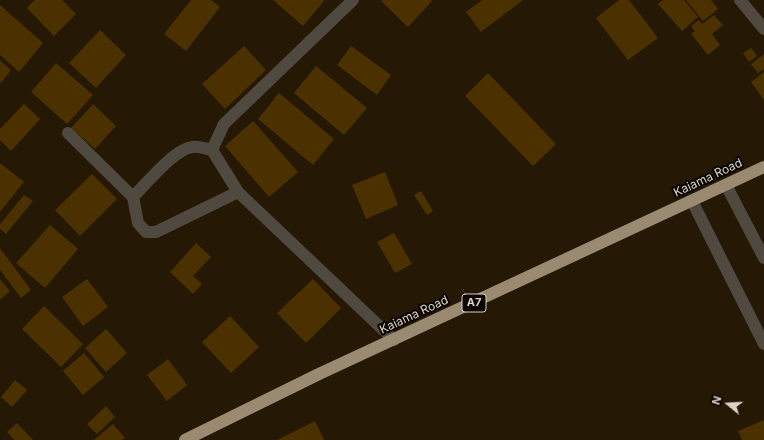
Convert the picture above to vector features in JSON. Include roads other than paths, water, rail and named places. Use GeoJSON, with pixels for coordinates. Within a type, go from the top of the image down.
{"type":"FeatureCollection","features":[{"type":"Feature","properties":{"kind":"highway","name":"Kaiama Road"},"geometry":{"type":"LineString","coordinates":[[186,440],[319,374],[764,167]]}},
{"type":"Feature","properties":{"kind":"street"},"geometry":{"type":"LineString","coordinates":[[212,150],[224,124],[353,0]]}},
{"type":"Feature","properties":{"kind":"street"},"geometry":{"type":"LineString","coordinates":[[740,0],[764,29]]}},
{"type":"Feature","properties":{"kind":"street"},"geometry":{"type":"LineString","coordinates":[[68,133],[133,197],[138,223],[146,232],[156,232],[238,192]]}},
{"type":"Feature","properties":{"kind":"street"},"geometry":{"type":"LineString","coordinates":[[133,197],[175,154],[184,149],[193,147],[212,150],[238,192],[394,340]]}},
{"type":"Feature","properties":{"kind":"street"},"geometry":{"type":"LineString","coordinates":[[726,185],[764,258]]}},
{"type":"Feature","properties":{"kind":"street"},"geometry":{"type":"LineString","coordinates":[[692,201],[764,344]]}}]}
